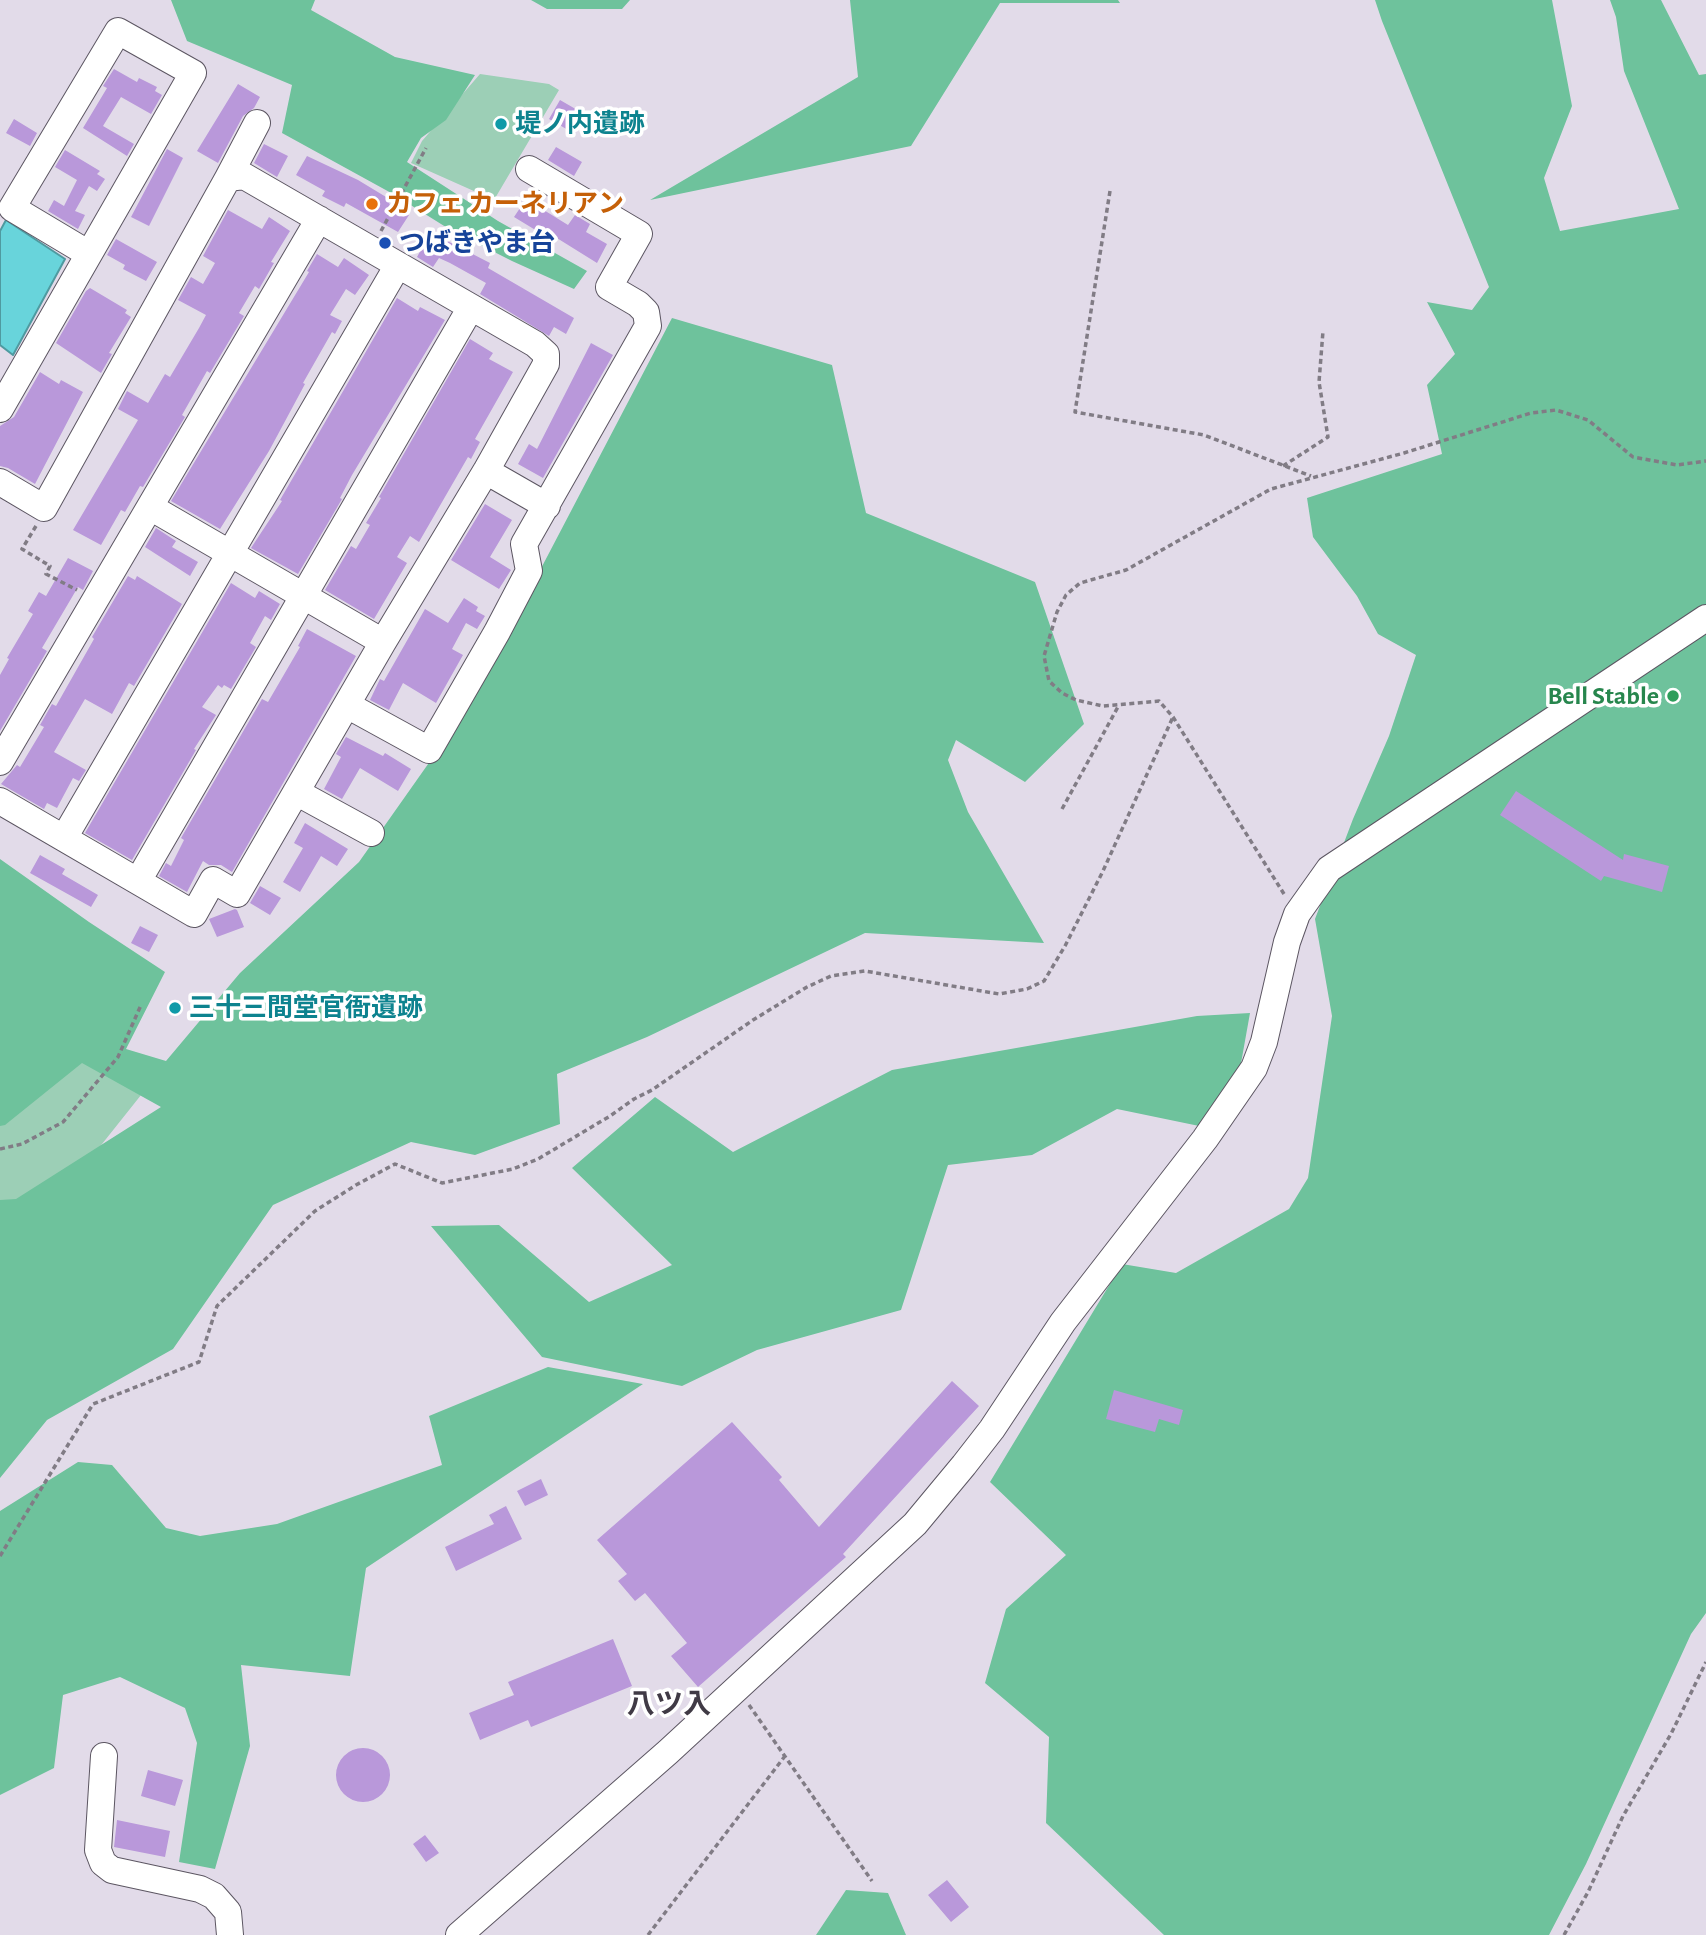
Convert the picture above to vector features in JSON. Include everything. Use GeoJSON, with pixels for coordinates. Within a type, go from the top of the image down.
{"type":"FeatureCollection","features":[{"type":"Feature","properties":{"kind":"street"},"geometry":{"type":"LineString","coordinates":[[0,408],[194,73],[118,31],[12,208],[89,254]]}},
{"type":"Feature","properties":{"kind":"street"},"geometry":{"type":"LineString","coordinates":[[0,482],[44,508],[257,123]]}},
{"type":"Feature","properties":{"kind":"street"},"geometry":{"type":"LineString","coordinates":[[347,705],[429,750],[529,571],[524,544],[648,326],[646,312],[638,304],[609,287],[639,234],[529,168]]}},
{"type":"Feature","properties":{"kind":"street"},"geometry":{"type":"LineString","coordinates":[[0,802],[194,914],[212,880],[237,894],[546,364],[546,354],[535,344],[372,248],[244,176],[228,178]]}},
{"type":"Feature","properties":{"kind":"street"},"geometry":{"type":"LineString","coordinates":[[0,762],[319,219]]}},
{"type":"Feature","properties":{"kind":"street"},"geometry":{"type":"LineString","coordinates":[[64,838],[398,265]]}},
{"type":"Feature","properties":{"kind":"street"},"geometry":{"type":"LineString","coordinates":[[138,881],[471,307]]}},
{"type":"Feature","properties":{"kind":"street"},"geometry":{"type":"LineString","coordinates":[[486,471],[547,506]]}},
{"type":"Feature","properties":{"kind":"street"},"geometry":{"type":"LineString","coordinates":[[149,507],[383,642]]}},
{"type":"Feature","properties":{"kind":"street"},"geometry":{"type":"LineString","coordinates":[[459,1935],[668,1752],[915,1524],[992,1429],[1070,1313],[1205,1139],[1254,1068],[1264,1042],[1287,942],[1297,914],[1329,869],[1706,618]]}},
{"type":"Feature","properties":{"kind":"street"},"geometry":{"type":"LineString","coordinates":[[296,792],[371,833]]}},
{"type":"Feature","properties":{"kind":"street"},"geometry":{"type":"LineString","coordinates":[[104,1756],[98,1850],[103,1863],[112,1870],[200,1889],[214,1896],[228,1912],[230,1935]]}},
{"type":"Feature","properties":{"kind":"path"},"geometry":{"type":"LineString","coordinates":[[372,248],[426,148]]}},
{"type":"Feature","properties":{"kind":"path"},"geometry":{"type":"LineString","coordinates":[[1110,191],[1074,412],[1204,435],[1313,477]]}},
{"type":"Feature","properties":{"kind":"path"},"geometry":{"type":"LineString","coordinates":[[1283,466],[1328,437],[1319,382],[1323,331]]}},
{"type":"Feature","properties":{"kind":"path"},"geometry":{"type":"LineString","coordinates":[[1297,914],[1173,717],[1159,701],[1103,706],[1076,700],[1062,693],[1049,681],[1044,656],[1057,612],[1066,595],[1080,583],[1126,570],[1271,489],[1404,453],[1531,413],[1556,410],[1588,419],[1633,457],[1677,465],[1706,461]]}},
{"type":"Feature","properties":{"kind":"path"},"geometry":{"type":"LineString","coordinates":[[41,519],[22,549],[50,566],[46,574],[95,600]]}},
{"type":"Feature","properties":{"kind":"path"},"geometry":{"type":"LineString","coordinates":[[1062,809],[1119,705]]}},
{"type":"Feature","properties":{"kind":"path"},"geometry":{"type":"LineString","coordinates":[[0,1556],[93,1404],[199,1362],[216,1306],[315,1211],[356,1185],[395,1164],[442,1183],[513,1170],[538,1159],[652,1090],[753,1020],[807,987],[831,976],[865,971],[999,995],[1027,989],[1044,981],[1065,946],[1102,871],[1173,717]]}},
{"type":"Feature","properties":{"kind":"path"},"geometry":{"type":"LineString","coordinates":[[0,1149],[22,1144],[62,1122],[118,1057],[141,1005]]}},
{"type":"Feature","properties":{"kind":"path"},"geometry":{"type":"LineString","coordinates":[[1564,1935],[1588,1892],[1623,1816],[1671,1734],[1706,1662]]}},
{"type":"Feature","properties":{"kind":"path"},"geometry":{"type":"LineString","coordinates":[[737,1689],[872,1881]]}},
{"type":"Feature","properties":{"kind":"path"},"geometry":{"type":"LineString","coordinates":[[648,1935],[785,1756]]}},
{"type":"Feature","properties":{"kind":"green space"},"geometry":{"type":"Polygon","coordinates":[[[171,0],[315,0],[311,10],[395,57],[475,75],[446,120],[421,138],[407,162],[498,221],[587,271],[574,289],[512,261],[449,229],[393,194],[282,133],[292,85],[187,41],[171,0]]]}},
{"type":"Feature","properties":{"kind":"green space"},"geometry":{"type":"Polygon","coordinates":[[[531,0],[630,0],[622,9],[547,9],[531,0]]]}},
{"type":"Feature","properties":{"kind":"green space"},"geometry":{"type":"Polygon","coordinates":[[[850,0],[1118,0],[1120,3],[1000,3],[911,146],[650,200],[858,77],[850,0]]]}},
{"type":"Feature","properties":{"kind":"green space"},"geometry":{"type":"Polygon","coordinates":[[[1375,0],[1552,0],[1572,106],[1544,178],[1560,231],[1679,209],[1624,71],[1616,17],[1610,0],[1661,0],[1699,75],[1706,74],[1706,1613],[1691,1634],[1586,1864],[1549,1935],[1164,1935],[1046,1823],[1049,1737],[985,1683],[1006,1609],[1066,1555],[990,1482],[1122,1264],[1176,1273],[1289,1209],[1308,1178],[1332,1016],[1315,919],[1353,819],[1389,736],[1416,655],[1378,634],[1357,596],[1313,537],[1307,498],[1442,454],[1427,385],[1455,354],[1427,302],[1472,310],[1489,287],[1375,0]]]}},
{"type":"Feature","properties":{"kind":"green space"},"geometry":{"type":"Polygon","coordinates":[[[480,74],[549,84],[559,90],[494,200],[411,163],[422,141],[480,74]]]}},
{"type":"Feature","properties":{"kind":"green space"},"geometry":{"type":"Polygon","coordinates":[[[672,318],[832,365],[866,513],[1035,582],[1084,724],[1025,782],[956,740],[948,760],[968,812],[1044,943],[865,933],[647,1037],[557,1074],[560,1124],[475,1155],[411,1142],[273,1205],[173,1349],[47,1420],[0,1478],[0,1200],[16,1199],[161,1107],[82,1063],[5,1125],[0,1126],[0,859],[165,972],[126,1049],[166,1061],[240,973],[359,862],[469,706],[672,318]]]}},
{"type":"Feature","properties":{"kind":"green space"},"geometry":{"type":"Polygon","coordinates":[[[1250,1013],[1238,1080],[1204,1127],[1117,1109],[1032,1155],[948,1165],[901,1310],[757,1350],[682,1386],[542,1357],[431,1226],[499,1225],[589,1302],[672,1265],[572,1168],[655,1097],[733,1152],[892,1070],[1197,1016],[1250,1013]]]}},
{"type":"Feature","properties":{"kind":"green space"},"geometry":{"type":"Polygon","coordinates":[[[93,1053],[149,1085],[67,1188],[0,1209],[0,1112],[93,1053]]]}},
{"type":"Feature","properties":{"kind":"green space"},"geometry":{"type":"Polygon","coordinates":[[[548,1367],[643,1384],[366,1568],[350,1676],[241,1665],[250,1746],[215,1869],[179,1862],[197,1743],[185,1708],[120,1677],[63,1695],[54,1768],[0,1795],[0,1511],[78,1462],[112,1465],[166,1528],[200,1536],[277,1524],[442,1465],[429,1416],[548,1367]]]}},
{"type":"Feature","properties":{"kind":"green space"},"geometry":{"type":"Polygon","coordinates":[[[846,1890],[888,1893],[906,1935],[816,1935],[846,1890]]]}},
{"type":"Feature","properties":{"kind":"water"},"geometry":{"type":"Polygon","coordinates":[[[6,220],[65,259],[13,355],[0,345],[0,231],[6,220]]]}},
{"type":"Feature","properties":{"kind":"building"},"geometry":{"type":"Polygon","coordinates":[[[114,69],[137,82],[139,78],[157,87],[155,91],[162,95],[151,114],[121,97],[103,126],[134,144],[127,156],[83,128],[107,88],[103,86],[114,69]]]}},
{"type":"Feature","properties":{"kind":"building"},"geometry":{"type":"Polygon","coordinates":[[[238,84],[260,97],[254,108],[243,116],[218,163],[197,151],[238,84]]]}},
{"type":"Feature","properties":{"kind":"building"},"geometry":{"type":"Polygon","coordinates":[[[560,100],[586,115],[575,134],[549,119],[560,100]]]}},
{"type":"Feature","properties":{"kind":"building"},"geometry":{"type":"Polygon","coordinates":[[[14,119],[37,133],[30,146],[6,133],[14,119]]]}},
{"type":"Feature","properties":{"kind":"building"},"geometry":{"type":"Polygon","coordinates":[[[264,144],[288,156],[277,177],[254,163],[264,144]]]}},
{"type":"Feature","properties":{"kind":"building"},"geometry":{"type":"Polygon","coordinates":[[[556,147],[582,162],[574,176],[548,160],[556,147]]]}},
{"type":"Feature","properties":{"kind":"building"},"geometry":{"type":"Polygon","coordinates":[[[167,149],[183,158],[149,226],[131,217],[167,149]]]}},
{"type":"Feature","properties":{"kind":"building"},"geometry":{"type":"Polygon","coordinates":[[[65,150],[100,171],[97,174],[105,179],[97,191],[89,186],[75,211],[85,215],[78,229],[48,211],[54,200],[64,206],[77,180],[55,167],[65,150]]]}},
{"type":"Feature","properties":{"kind":"building"},"geometry":{"type":"Polygon","coordinates":[[[307,156],[358,180],[391,200],[389,204],[409,215],[398,232],[346,203],[344,207],[322,196],[325,191],[296,175],[307,156]]]}},
{"type":"Feature","properties":{"kind":"building"},"geometry":{"type":"Polygon","coordinates":[[[526,199],[568,225],[575,215],[590,224],[586,232],[607,244],[597,263],[544,230],[542,234],[514,217],[526,199]]]}},
{"type":"Feature","properties":{"kind":"building"},"geometry":{"type":"Polygon","coordinates":[[[228,210],[262,229],[269,217],[290,231],[271,262],[274,263],[259,289],[255,286],[239,313],[244,316],[210,373],[207,371],[182,415],[185,417],[143,487],[140,486],[125,512],[121,510],[101,545],[73,530],[138,420],[118,409],[127,391],[148,403],[165,374],[170,377],[199,328],[206,315],[178,300],[191,277],[203,284],[215,263],[203,256],[228,210]]]}},
{"type":"Feature","properties":{"kind":"building"},"geometry":{"type":"Polygon","coordinates":[[[428,231],[490,263],[488,268],[574,318],[566,334],[554,327],[549,336],[480,294],[486,283],[450,263],[439,258],[433,267],[417,257],[423,246],[419,244],[428,231]]]}},
{"type":"Feature","properties":{"kind":"building"},"geometry":{"type":"Polygon","coordinates":[[[116,239],[157,262],[146,281],[123,269],[125,265],[107,255],[116,239]]]}},
{"type":"Feature","properties":{"kind":"building"},"geometry":{"type":"Polygon","coordinates":[[[317,254],[338,267],[344,258],[369,275],[355,295],[346,289],[330,315],[342,321],[335,334],[332,332],[269,451],[220,529],[171,501],[309,272],[307,271],[317,254]]]}},
{"type":"Feature","properties":{"kind":"building"},"geometry":{"type":"Polygon","coordinates":[[[90,288],[127,310],[125,313],[131,317],[109,353],[112,354],[101,373],[56,343],[90,288]]]}},
{"type":"Feature","properties":{"kind":"building"},"geometry":{"type":"Polygon","coordinates":[[[397,298],[418,311],[420,307],[445,320],[352,475],[340,498],[342,499],[298,574],[251,548],[282,501],[280,500],[397,298]]]}},
{"type":"Feature","properties":{"kind":"building"},"geometry":{"type":"Polygon","coordinates":[[[470,339],[493,353],[489,359],[513,372],[475,439],[480,442],[471,459],[468,457],[419,542],[410,536],[397,557],[407,563],[374,619],[325,590],[351,546],[356,549],[370,525],[366,523],[381,498],[379,497],[470,339]]]}},
{"type":"Feature","properties":{"kind":"building"},"geometry":{"type":"Polygon","coordinates":[[[591,343],[613,355],[543,478],[518,464],[529,444],[537,449],[591,343]]]}},
{"type":"Feature","properties":{"kind":"building"},"geometry":{"type":"Polygon","coordinates":[[[40,372],[59,384],[61,380],[83,392],[35,484],[0,466],[0,426],[14,417],[40,372]]]}},
{"type":"Feature","properties":{"kind":"building"},"geometry":{"type":"Polygon","coordinates":[[[485,504],[512,520],[490,557],[511,570],[499,589],[451,560],[485,504]]]}},
{"type":"Feature","properties":{"kind":"building"},"geometry":{"type":"Polygon","coordinates":[[[156,528],[176,541],[172,547],[198,562],[190,576],[145,547],[156,528]]]}},
{"type":"Feature","properties":{"kind":"building"},"geometry":{"type":"Polygon","coordinates":[[[68,558],[93,571],[83,590],[78,587],[42,648],[47,651],[0,731],[0,675],[33,614],[28,611],[39,592],[46,596],[68,558]]]}},
{"type":"Feature","properties":{"kind":"building"},"geometry":{"type":"Polygon","coordinates":[[[128,576],[135,580],[137,576],[182,604],[134,686],[129,683],[112,714],[85,699],[54,752],[86,770],[79,781],[73,778],[57,808],[47,803],[44,809],[1,784],[17,765],[20,767],[44,727],[40,725],[52,704],[56,706],[128,576]]]}},
{"type":"Feature","properties":{"kind":"building"},"geometry":{"type":"Polygon","coordinates":[[[231,583],[255,598],[259,591],[280,604],[271,620],[265,616],[250,643],[256,647],[231,689],[218,685],[202,707],[216,715],[132,860],[85,833],[231,583]]]}},
{"type":"Feature","properties":{"kind":"building"},"geometry":{"type":"Polygon","coordinates":[[[464,598],[478,607],[476,611],[485,616],[477,629],[466,623],[452,649],[463,655],[436,703],[403,683],[389,710],[370,700],[380,679],[384,681],[425,609],[448,623],[464,598]]]}},
{"type":"Feature","properties":{"kind":"building"},"geometry":{"type":"Polygon","coordinates":[[[307,629],[356,656],[232,872],[221,865],[209,865],[203,861],[187,892],[159,876],[166,863],[171,866],[184,840],[181,838],[262,699],[268,702],[300,647],[298,646],[307,629]]]}},
{"type":"Feature","properties":{"kind":"building"},"geometry":{"type":"Polygon","coordinates":[[[346,737],[383,756],[385,753],[411,769],[398,791],[360,768],[342,799],[324,789],[341,757],[336,754],[346,737]]]}},
{"type":"Feature","properties":{"kind":"building"},"geometry":{"type":"Polygon","coordinates":[[[1516,791],[1623,860],[1624,854],[1669,866],[1662,892],[1604,876],[1601,881],[1500,815],[1516,791]]]}},
{"type":"Feature","properties":{"kind":"building"},"geometry":{"type":"Polygon","coordinates":[[[305,823],[348,849],[337,866],[321,856],[300,892],[283,882],[303,848],[294,843],[305,823]]]}},
{"type":"Feature","properties":{"kind":"building"},"geometry":{"type":"Polygon","coordinates":[[[40,855],[65,869],[62,874],[98,895],[91,907],[30,873],[40,855]]]}},
{"type":"Feature","properties":{"kind":"building"},"geometry":{"type":"Polygon","coordinates":[[[260,886],[281,898],[270,915],[250,903],[260,886]]]}},
{"type":"Feature","properties":{"kind":"building"},"geometry":{"type":"Polygon","coordinates":[[[235,909],[244,927],[217,937],[209,919],[235,909]]]}},
{"type":"Feature","properties":{"kind":"building"},"geometry":{"type":"Polygon","coordinates":[[[140,926],[158,935],[149,952],[131,943],[140,926]]]}},
{"type":"Feature","properties":{"kind":"building"},"geometry":{"type":"Polygon","coordinates":[[[952,1381],[979,1406],[843,1554],[846,1557],[698,1687],[671,1656],[687,1643],[645,1593],[635,1601],[618,1581],[627,1574],[597,1540],[732,1422],[782,1477],[779,1480],[819,1527],[952,1381]]]}},
{"type":"Feature","properties":{"kind":"building"},"geometry":{"type":"Polygon","coordinates":[[[1114,1390],[1183,1410],[1179,1425],[1159,1419],[1155,1432],[1106,1419],[1114,1390]]]}},
{"type":"Feature","properties":{"kind":"building"},"geometry":{"type":"Polygon","coordinates":[[[541,1479],[548,1495],[525,1506],[517,1491],[541,1479]]]}},
{"type":"Feature","properties":{"kind":"building"},"geometry":{"type":"Polygon","coordinates":[[[506,1506],[522,1539],[456,1571],[445,1547],[494,1524],[489,1515],[506,1506]]]}},
{"type":"Feature","properties":{"kind":"building"},"geometry":{"type":"Polygon","coordinates":[[[613,1639],[632,1686],[531,1727],[528,1720],[480,1740],[469,1713],[514,1695],[508,1682],[613,1639]]]}},
{"type":"Feature","properties":{"kind":"building"},"geometry":{"type":"Polygon","coordinates":[[[363,1748],[382,1756],[390,1775],[382,1794],[363,1802],[344,1794],[336,1775],[344,1756],[363,1748]]]}},
{"type":"Feature","properties":{"kind":"building"},"geometry":{"type":"Polygon","coordinates":[[[148,1770],[183,1780],[175,1806],[141,1796],[148,1770]]]}},
{"type":"Feature","properties":{"kind":"building"},"geometry":{"type":"Polygon","coordinates":[[[117,1820],[170,1831],[165,1857],[114,1847],[117,1820]]]}},
{"type":"Feature","properties":{"kind":"building"},"geometry":{"type":"Polygon","coordinates":[[[425,1835],[439,1853],[426,1862],[413,1844],[425,1835]]]}},
{"type":"Feature","properties":{"kind":"building"},"geometry":{"type":"Polygon","coordinates":[[[947,1880],[969,1907],[951,1922],[928,1895],[947,1880]]]}},
{"type":"Feature","properties":{"kind":"place","name":"堤ノ内遺跡"},"geometry":{"type":"Point","coordinates":[501,124]}},
{"type":"Feature","properties":{"kind":"place","name":"カフェ カーネリアン"},"geometry":{"type":"Point","coordinates":[372,204]}},
{"type":"Feature","properties":{"kind":"place","name":"つばきやま台"},"geometry":{"type":"Point","coordinates":[385,243]}},
{"type":"Feature","properties":{"kind":"place","name":"Bell Stable"},"geometry":{"type":"Point","coordinates":[1673,696]}},
{"type":"Feature","properties":{"kind":"place","name":"三十三間堂官衙遺跡"},"geometry":{"type":"Point","coordinates":[175,1008]}},
{"type":"Feature","properties":{"kind":"district","name":"八ツ入"},"geometry":{"type":"Point","coordinates":[669,1705]}}]}
